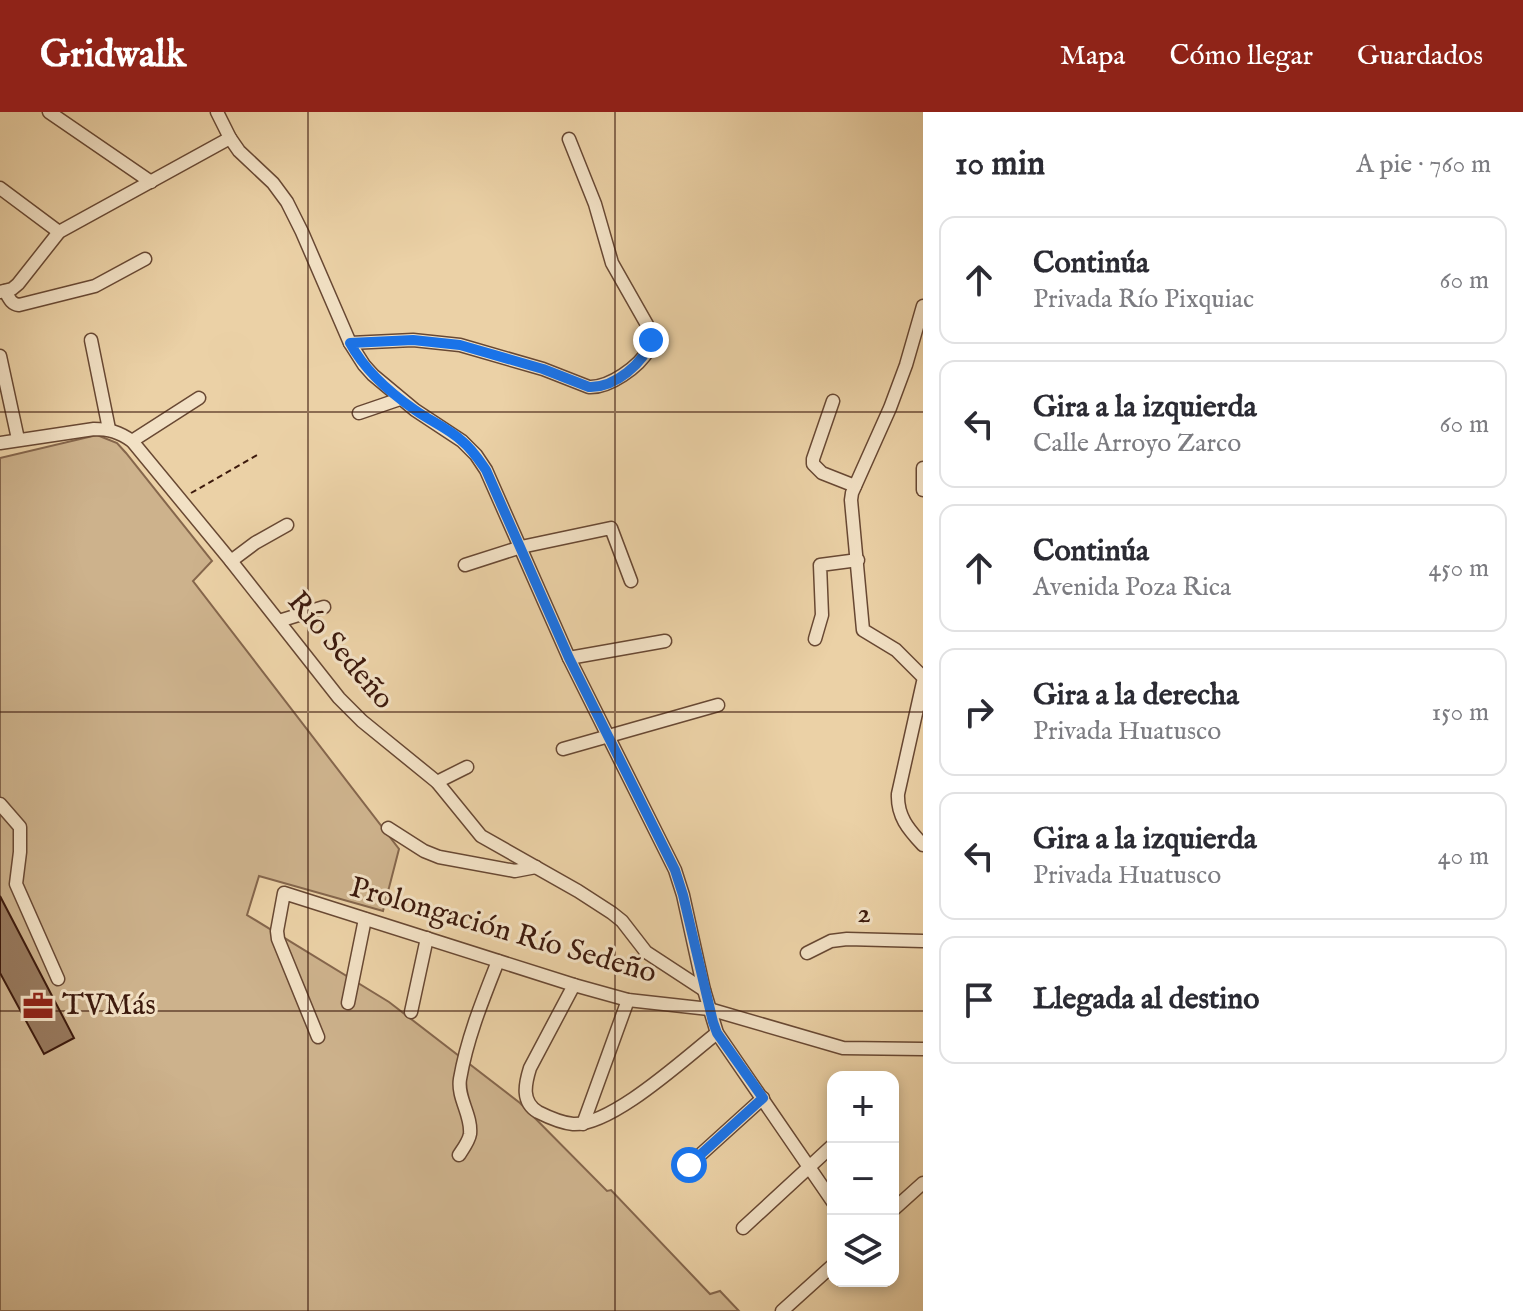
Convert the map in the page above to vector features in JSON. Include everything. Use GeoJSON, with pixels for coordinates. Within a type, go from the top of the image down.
{"type":"FeatureCollection","features":[{"type":"Feature","properties":{"kind":"street"},"geometry":{"type":"LineString","coordinates":[[49,112],[151,182]]}},
{"type":"Feature","properties":{"kind":"street"},"geometry":{"type":"LineString","coordinates":[[217,112],[239,151],[273,183],[287,202],[356,354],[373,375],[400,399],[462,441],[486,470],[569,658],[675,870],[717,1033],[827,1193]]}},
{"type":"Feature","properties":{"kind":"street"},"geometry":{"type":"LineString","coordinates":[[145,259],[95,286],[19,305],[2,292],[18,284],[59,232],[230,138]]}},
{"type":"Feature","properties":{"kind":"street"},"geometry":{"type":"LineString","coordinates":[[350,343],[413,340],[460,345],[543,369],[589,387],[607,384],[638,362],[648,350],[650,330],[612,263],[595,204],[569,139]]}},
{"type":"Feature","properties":{"kind":"street"},"geometry":{"type":"LineString","coordinates":[[0,188],[59,232]]}},
{"type":"Feature","properties":{"kind":"street"},"geometry":{"type":"LineString","coordinates":[[923,306],[906,365],[851,500],[863,630],[896,650],[923,680],[898,794],[904,823],[923,845]]}},
{"type":"Feature","properties":{"kind":"street"},"geometry":{"type":"LineString","coordinates":[[0,443],[109,429],[91,340]]}},
{"type":"Feature","properties":{"kind":"street"},"geometry":{"type":"LineString","coordinates":[[0,356],[3,383],[18,439]]}},
{"type":"Feature","properties":{"kind":"street"},"geometry":{"type":"LineString","coordinates":[[132,441],[199,398]]}},
{"type":"Feature","properties":{"kind":"street"},"geometry":{"type":"LineString","coordinates":[[359,413],[400,399]]}},
{"type":"Feature","properties":{"kind":"street"},"geometry":{"type":"LineString","coordinates":[[833,401],[813,464],[822,473],[855,486]]}},
{"type":"Feature","properties":{"kind":"street","name":"Río Sedeño"},"geometry":{"type":"LineString","coordinates":[[109,429],[132,441],[351,710],[437,782],[481,836],[612,913],[646,952],[704,990]]}},
{"type":"Feature","properties":{"kind":"street"},"geometry":{"type":"LineString","coordinates":[[923,468],[923,490]]}},
{"type":"Feature","properties":{"kind":"street"},"geometry":{"type":"LineString","coordinates":[[231,561],[287,525]]}},
{"type":"Feature","properties":{"kind":"street"},"geometry":{"type":"LineString","coordinates":[[465,565],[521,547],[611,528],[631,581]]}},
{"type":"Feature","properties":{"kind":"street"},"geometry":{"type":"LineString","coordinates":[[815,639],[822,615],[820,565],[858,560]]}},
{"type":"Feature","properties":{"kind":"street"},"geometry":{"type":"LineString","coordinates":[[279,621],[324,607]]}},
{"type":"Feature","properties":{"kind":"street"},"geometry":{"type":"LineString","coordinates":[[569,658],[665,641]]}},
{"type":"Feature","properties":{"kind":"street"},"geometry":{"type":"LineString","coordinates":[[563,749],[718,705]]}},
{"type":"Feature","properties":{"kind":"street"},"geometry":{"type":"LineString","coordinates":[[437,782],[467,767]]}},
{"type":"Feature","properties":{"kind":"street"},"geometry":{"type":"LineString","coordinates":[[0,804],[20,827],[16,884],[58,979]]}},
{"type":"Feature","properties":{"kind":"street"},"geometry":{"type":"LineString","coordinates":[[388,828],[439,857],[515,871],[536,867]]}},
{"type":"Feature","properties":{"kind":"street","name":"Prolongación Río Sedeño"},"geometry":{"type":"LineString","coordinates":[[318,1037],[278,939],[284,893],[628,1000],[709,1009],[843,1048],[923,1049]]}},
{"type":"Feature","properties":{"kind":"street"},"geometry":{"type":"LineString","coordinates":[[348,1003],[365,919]]}},
{"type":"Feature","properties":{"kind":"street"},"geometry":{"type":"LineString","coordinates":[[411,1012],[427,938]]}},
{"type":"Feature","properties":{"kind":"street","name":"2"},"geometry":{"type":"LineString","coordinates":[[807,953],[831,941],[847,939],[923,941]]}},
{"type":"Feature","properties":{"kind":"street"},"geometry":{"type":"LineString","coordinates":[[459,1155],[470,1133],[459,1081],[474,1023],[498,961]]}},
{"type":"Feature","properties":{"kind":"street"},"geometry":{"type":"LineString","coordinates":[[574,985],[525,1082],[530,1106],[565,1123],[583,1124],[606,1116],[628,1103],[717,1033]]}},
{"type":"Feature","properties":{"kind":"street"},"geometry":{"type":"LineString","coordinates":[[583,1124],[628,1000]]}},
{"type":"Feature","properties":{"kind":"street"},"geometry":{"type":"LineString","coordinates":[[689,1165],[763,1098]]}},
{"type":"Feature","properties":{"kind":"street"},"geometry":{"type":"LineString","coordinates":[[743,1228],[827,1150]]}},
{"type":"Feature","properties":{"kind":"street"},"geometry":{"type":"LineString","coordinates":[[899,1205],[923,1183]]}},
{"type":"Feature","properties":{"kind":"street"},"geometry":{"type":"LineString","coordinates":[[782,1311],[827,1270]]}},
{"type":"Feature","properties":{"kind":"path"},"geometry":{"type":"LineString","coordinates":[[180,499],[259,454]]}},
{"type":"Feature","properties":{"kind":"shaded area"},"geometry":{"type":"Polygon","coordinates":[[[97,435],[117,443],[212,561],[193,581],[399,849],[383,911],[259,876],[247,915],[389,1002],[520,1103],[607,1191],[611,1190],[710,1294],[720,1291],[739,1311],[0,1311],[0,458],[97,435]]]}},
{"type":"Feature","properties":{"kind":"building","name":"TVMás"},"geometry":{"type":"Polygon","coordinates":[[[0,896],[74,1038],[44,1054],[0,973],[0,896]]]}},
{"type":"Feature","properties":{"kind":"place","name":"TVMás"},"geometry":{"type":"Point","coordinates":[38,1006]}},
{"type":"Feature","properties":{"kind":"route"},"geometry":{"type":"LineString","coordinates":[[651,340],[648,350],[638,362],[624,374],[597,387],[460,345],[413,340],[350,343],[373,375],[415,410],[462,441],[486,470],[569,658],[675,870],[717,1033],[763,1098],[689,1165]]}}]}
